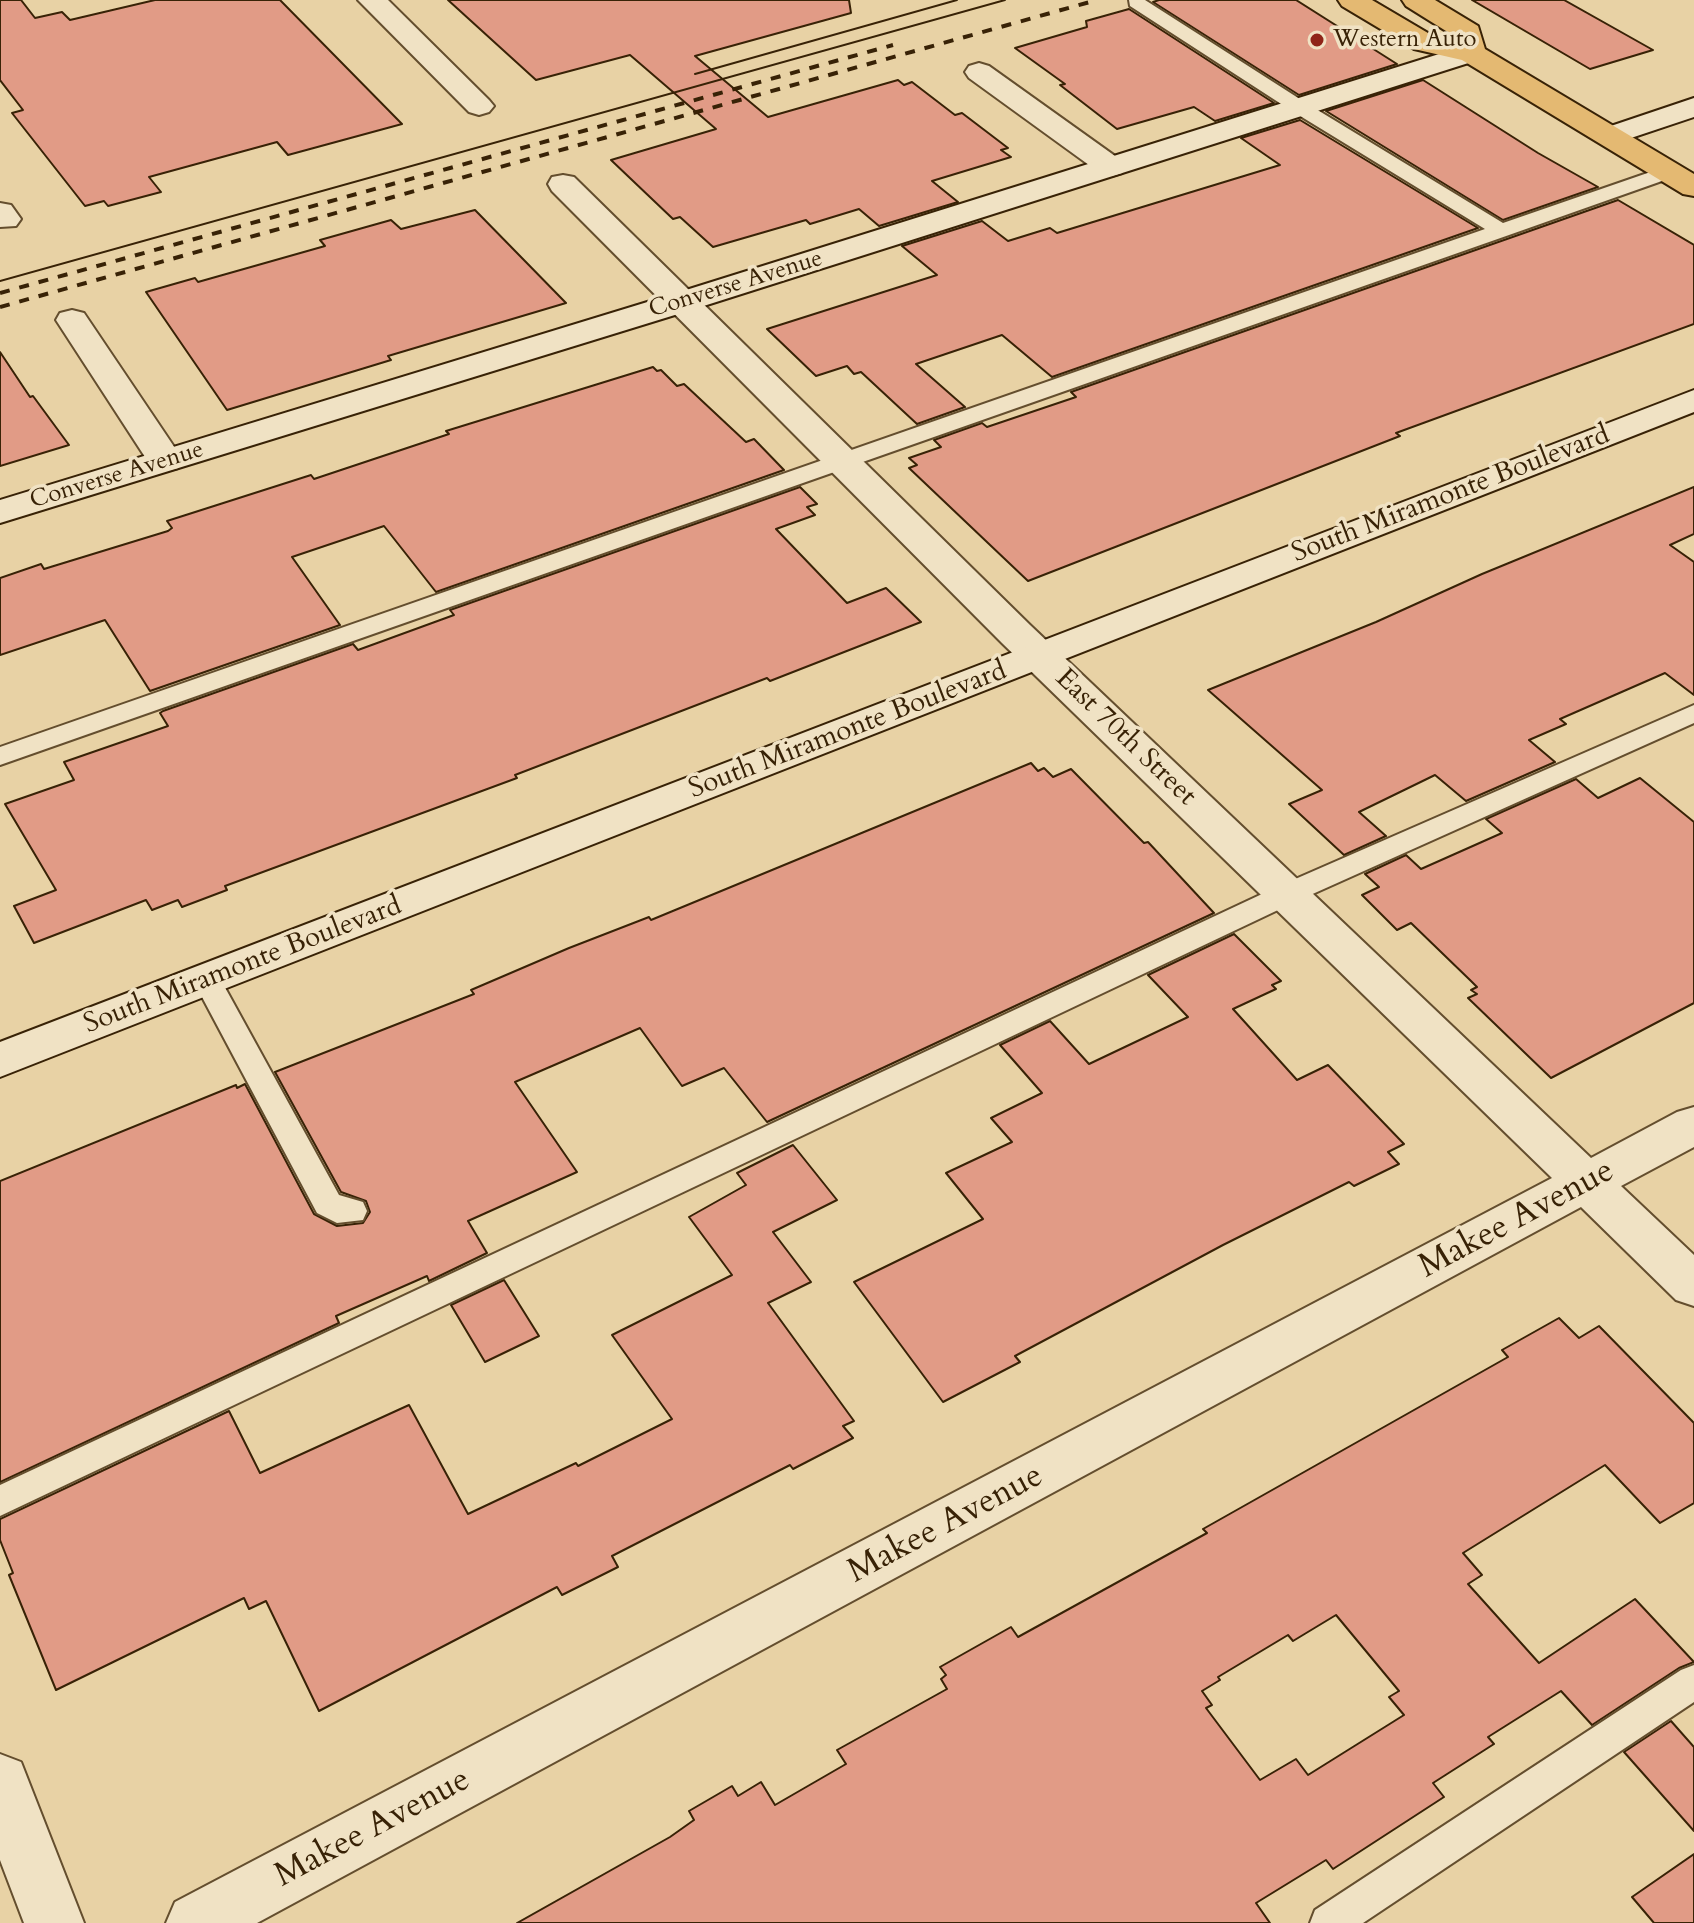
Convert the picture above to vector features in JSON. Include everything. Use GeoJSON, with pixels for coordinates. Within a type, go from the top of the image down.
{"type":"FeatureCollection","features":[{"type":"Feature","properties":{"kind":"main road"},"geometry":{"type":"LineString","coordinates":[[1352,0],[1424,43],[1471,53],[1682,179]]}},
{"type":"Feature","properties":{"kind":"main road"},"geometry":{"type":"LineString","coordinates":[[1416,0],[1468,32],[1471,53]]}},
{"type":"Feature","properties":{"kind":"street"},"geometry":{"type":"LineString","coordinates":[[372,0],[479,106]]}},
{"type":"Feature","properties":{"kind":"street","name":"Converse Avenue"},"geometry":{"type":"LineString","coordinates":[[0,512],[679,303],[1471,53]]}},
{"type":"Feature","properties":{"kind":"street"},"geometry":{"type":"LineString","coordinates":[[979,72],[1111,167]]}},
{"type":"Feature","properties":{"kind":"street"},"geometry":{"type":"LineString","coordinates":[[1610,136],[1694,107]]}},
{"type":"Feature","properties":{"kind":"street","name":"East 70th Street"},"geometry":{"type":"LineString","coordinates":[[563,184],[679,303],[1040,657],[1694,1286]]}},
{"type":"Feature","properties":{"kind":"street"},"geometry":{"type":"LineString","coordinates":[[72,320],[165,460]]}},
{"type":"Feature","properties":{"kind":"street","name":"South Miramonte Boulevard"},"geometry":{"type":"LineString","coordinates":[[0,1060],[1694,400]]}},
{"type":"Feature","properties":{"kind":"street","name":"Makee Avenue"},"geometry":{"type":"LineString","coordinates":[[196,1923],[1694,1125]]}},
{"type":"Feature","properties":{"kind":"street"},"geometry":{"type":"LineString","coordinates":[[0,1782],[54,1923]]}},
{"type":"Feature","properties":{"kind":"lane"},"geometry":{"type":"LineString","coordinates":[[1136,2],[1299,107],[1502,231]]}},
{"type":"Feature","properties":{"kind":"lane"},"geometry":{"type":"LineString","coordinates":[[0,756],[1502,231],[1682,179]]}},
{"type":"Feature","properties":{"kind":"lane"},"geometry":{"type":"LineString","coordinates":[[0,1501],[1287,894],[1694,713]]}},
{"type":"Feature","properties":{"kind":"lane"},"geometry":{"type":"LineString","coordinates":[[207,980],[328,1204],[337,1211],[352,1211]]}},
{"type":"Feature","properties":{"kind":"lane"},"geometry":{"type":"LineString","coordinates":[[1329,1923],[1694,1682]]}},
{"type":"Feature","properties":{"kind":"building"},"geometry":{"type":"Polygon","coordinates":[[[0,0],[21,0],[35,18],[62,12],[70,20],[155,0],[280,0],[402,124],[288,155],[277,142],[149,177],[161,192],[108,206],[104,201],[85,206],[12,113],[23,110],[0,80],[0,0]]]}},
{"type":"Feature","properties":{"kind":"building"},"geometry":{"type":"Polygon","coordinates":[[[448,0],[849,0],[851,13],[695,56],[768,117],[898,80],[904,85],[912,82],[955,115],[962,113],[1008,148],[1001,150],[1011,157],[932,181],[958,202],[879,226],[859,209],[810,224],[806,220],[713,247],[680,217],[673,219],[611,160],[716,129],[630,55],[536,80],[448,0]]]}},
{"type":"Feature","properties":{"kind":"building"},"geometry":{"type":"Polygon","coordinates":[[[1296,0],[1397,64],[1299,95],[1153,2],[1296,0]]]}},
{"type":"Feature","properties":{"kind":"building"},"geometry":{"type":"Polygon","coordinates":[[[1472,0],[1564,0],[1653,50],[1590,69],[1472,0]]]}},
{"type":"Feature","properties":{"kind":"building"},"geometry":{"type":"Polygon","coordinates":[[[1129,9],[1274,103],[1215,121],[1194,107],[1117,129],[1060,85],[1065,84],[1015,48],[1087,27],[1086,21],[1129,9]]]}},
{"type":"Feature","properties":{"kind":"building"},"geometry":{"type":"Polygon","coordinates":[[[1423,80],[1598,187],[1503,220],[1326,111],[1423,80]]]}},
{"type":"Feature","properties":{"kind":"building"},"geometry":{"type":"Polygon","coordinates":[[[1300,120],[1478,228],[1052,377],[1002,335],[916,364],[965,407],[917,424],[861,372],[854,374],[847,366],[816,376],[767,329],[937,275],[902,246],[982,221],[1008,241],[1050,228],[1057,233],[1280,165],[1241,138],[1300,120]]]}},
{"type":"Feature","properties":{"kind":"building"},"geometry":{"type":"Polygon","coordinates":[[[1618,200],[1694,245],[1694,324],[1396,433],[1400,436],[1028,581],[909,468],[917,465],[909,458],[941,447],[934,440],[982,423],[987,427],[1076,397],[1071,392],[1618,200]]]}},
{"type":"Feature","properties":{"kind":"building"},"geometry":{"type":"Polygon","coordinates":[[[475,210],[566,303],[388,356],[391,360],[227,410],[146,292],[195,278],[198,282],[325,246],[320,240],[391,220],[401,229],[475,210]]]}},
{"type":"Feature","properties":{"kind":"building"},"geometry":{"type":"Polygon","coordinates":[[[0,352],[30,397],[33,396],[69,445],[0,466],[0,352]]]}},
{"type":"Feature","properties":{"kind":"building"},"geometry":{"type":"Polygon","coordinates":[[[653,367],[661,370],[677,386],[684,384],[746,442],[754,439],[784,470],[436,592],[384,526],[292,557],[340,625],[150,691],[105,620],[0,655],[0,578],[41,564],[44,569],[168,531],[172,528],[167,521],[311,475],[314,479],[449,434],[446,431],[653,367]]]}},
{"type":"Feature","properties":{"kind":"building"},"geometry":{"type":"Polygon","coordinates":[[[800,487],[817,504],[807,507],[815,515],[776,529],[847,603],[886,588],[921,622],[515,775],[517,778],[225,886],[227,890],[182,907],[178,900],[152,910],[146,900],[34,943],[14,906],[56,890],[5,804],[74,780],[64,762],[168,726],[160,713],[163,711],[353,644],[358,650],[454,615],[450,610],[800,487]]]}},
{"type":"Feature","properties":{"kind":"building"},"geometry":{"type":"Polygon","coordinates":[[[1694,487],[1694,534],[1670,545],[1694,562],[1694,695],[1665,673],[1560,719],[1566,724],[1529,740],[1555,762],[1466,801],[1435,775],[1359,812],[1386,836],[1344,855],[1289,804],[1322,790],[1208,690],[1376,622],[1482,574],[1694,487]]]}},
{"type":"Feature","properties":{"kind":"building"},"geometry":{"type":"Polygon","coordinates":[[[1031,763],[1038,771],[1044,768],[1053,777],[1071,769],[1144,843],[1148,842],[1214,913],[767,1122],[724,1068],[682,1086],[640,1028],[515,1082],[577,1172],[468,1221],[487,1253],[429,1281],[427,1276],[336,1316],[339,1323],[0,1482],[0,1181],[245,1084],[314,1214],[337,1226],[363,1223],[370,1212],[366,1201],[341,1192],[275,1072],[474,994],[471,990],[569,948],[649,917],[651,920],[1031,763]]]}},
{"type":"Feature","properties":{"kind":"building"},"geometry":{"type":"Polygon","coordinates":[[[1640,778],[1694,822],[1694,1003],[1551,1078],[1468,998],[1477,994],[1471,990],[1477,987],[1471,981],[1411,923],[1397,930],[1362,895],[1379,887],[1365,874],[1406,855],[1421,869],[1502,833],[1486,819],[1576,779],[1598,798],[1640,778]]]}},
{"type":"Feature","properties":{"kind":"building"},"geometry":{"type":"Polygon","coordinates":[[[1234,934],[1281,981],[1272,985],[1276,989],[1233,1009],[1297,1080],[1328,1065],[1404,1144],[1388,1152],[1399,1164],[1354,1186],[1349,1182],[1223,1245],[1015,1356],[1020,1362],[943,1402],[854,1282],[983,1219],[946,1173],[1012,1142],[991,1118],[1042,1093],[1000,1045],[1050,1021],[1089,1064],[1188,1017],[1148,975],[1234,934]]]}},
{"type":"Feature","properties":{"kind":"building"},"geometry":{"type":"Polygon","coordinates":[[[793,1145],[837,1200],[773,1232],[811,1282],[768,1303],[854,1421],[843,1426],[853,1438],[793,1469],[790,1465],[612,1556],[618,1567],[562,1595],[557,1587],[319,1711],[266,1601],[249,1609],[244,1598],[56,1690],[9,1575],[13,1573],[0,1540],[0,1519],[229,1411],[260,1473],[409,1405],[468,1514],[576,1463],[578,1466],[672,1419],[612,1335],[732,1275],[689,1217],[746,1185],[737,1173],[793,1145]]]}},
{"type":"Feature","properties":{"kind":"building"},"geometry":{"type":"Polygon","coordinates":[[[504,1280],[539,1336],[485,1362],[451,1305],[504,1280]]]}},
{"type":"Feature","properties":{"kind":"building"},"geometry":{"type":"Polygon","coordinates":[[[1559,1318],[1579,1338],[1599,1326],[1694,1423],[1694,1503],[1660,1523],[1605,1465],[1463,1553],[1482,1575],[1468,1584],[1539,1663],[1635,1599],[1694,1662],[1679,1668],[1592,1725],[1561,1691],[1488,1737],[1494,1744],[1433,1783],[1444,1797],[1333,1869],[1326,1860],[1256,1903],[1270,1923],[517,1923],[670,1837],[694,1820],[689,1811],[732,1786],[738,1796],[761,1782],[775,1805],[846,1764],[837,1750],[947,1689],[941,1679],[946,1675],[940,1667],[1011,1627],[1018,1637],[1207,1533],[1203,1529],[1508,1357],[1502,1350],[1559,1318]],[[1336,1615],[1293,1641],[1288,1635],[1218,1677],[1220,1680],[1202,1691],[1212,1705],[1206,1708],[1260,1780],[1296,1759],[1308,1775],[1404,1715],[1389,1697],[1399,1691],[1336,1615]]]}},
{"type":"Feature","properties":{"kind":"building"},"geometry":{"type":"Polygon","coordinates":[[[1671,1721],[1694,1747],[1694,1831],[1624,1752],[1671,1721]]]}},
{"type":"Feature","properties":{"kind":"building"},"geometry":{"type":"Polygon","coordinates":[[[1694,1854],[1694,1923],[1654,1923],[1632,1897],[1694,1854]]]}},
{"type":"Feature","properties":{"kind":"tram line"},"geometry":{"type":"LineString","coordinates":[[695,74],[957,0]]}},
{"type":"Feature","properties":{"kind":"tram line"},"geometry":{"type":"LineString","coordinates":[[0,281],[1005,0]]}},
{"type":"Feature","properties":{"kind":"railway"},"geometry":{"type":"LineString","coordinates":[[0,307],[1097,0]]}},
{"type":"Feature","properties":{"kind":"railway"},"geometry":{"type":"LineString","coordinates":[[0,293],[893,45]]}},
{"type":"Feature","properties":{"kind":"place","name":"Western Auto"},"geometry":{"type":"Point","coordinates":[1317,40]}}]}
